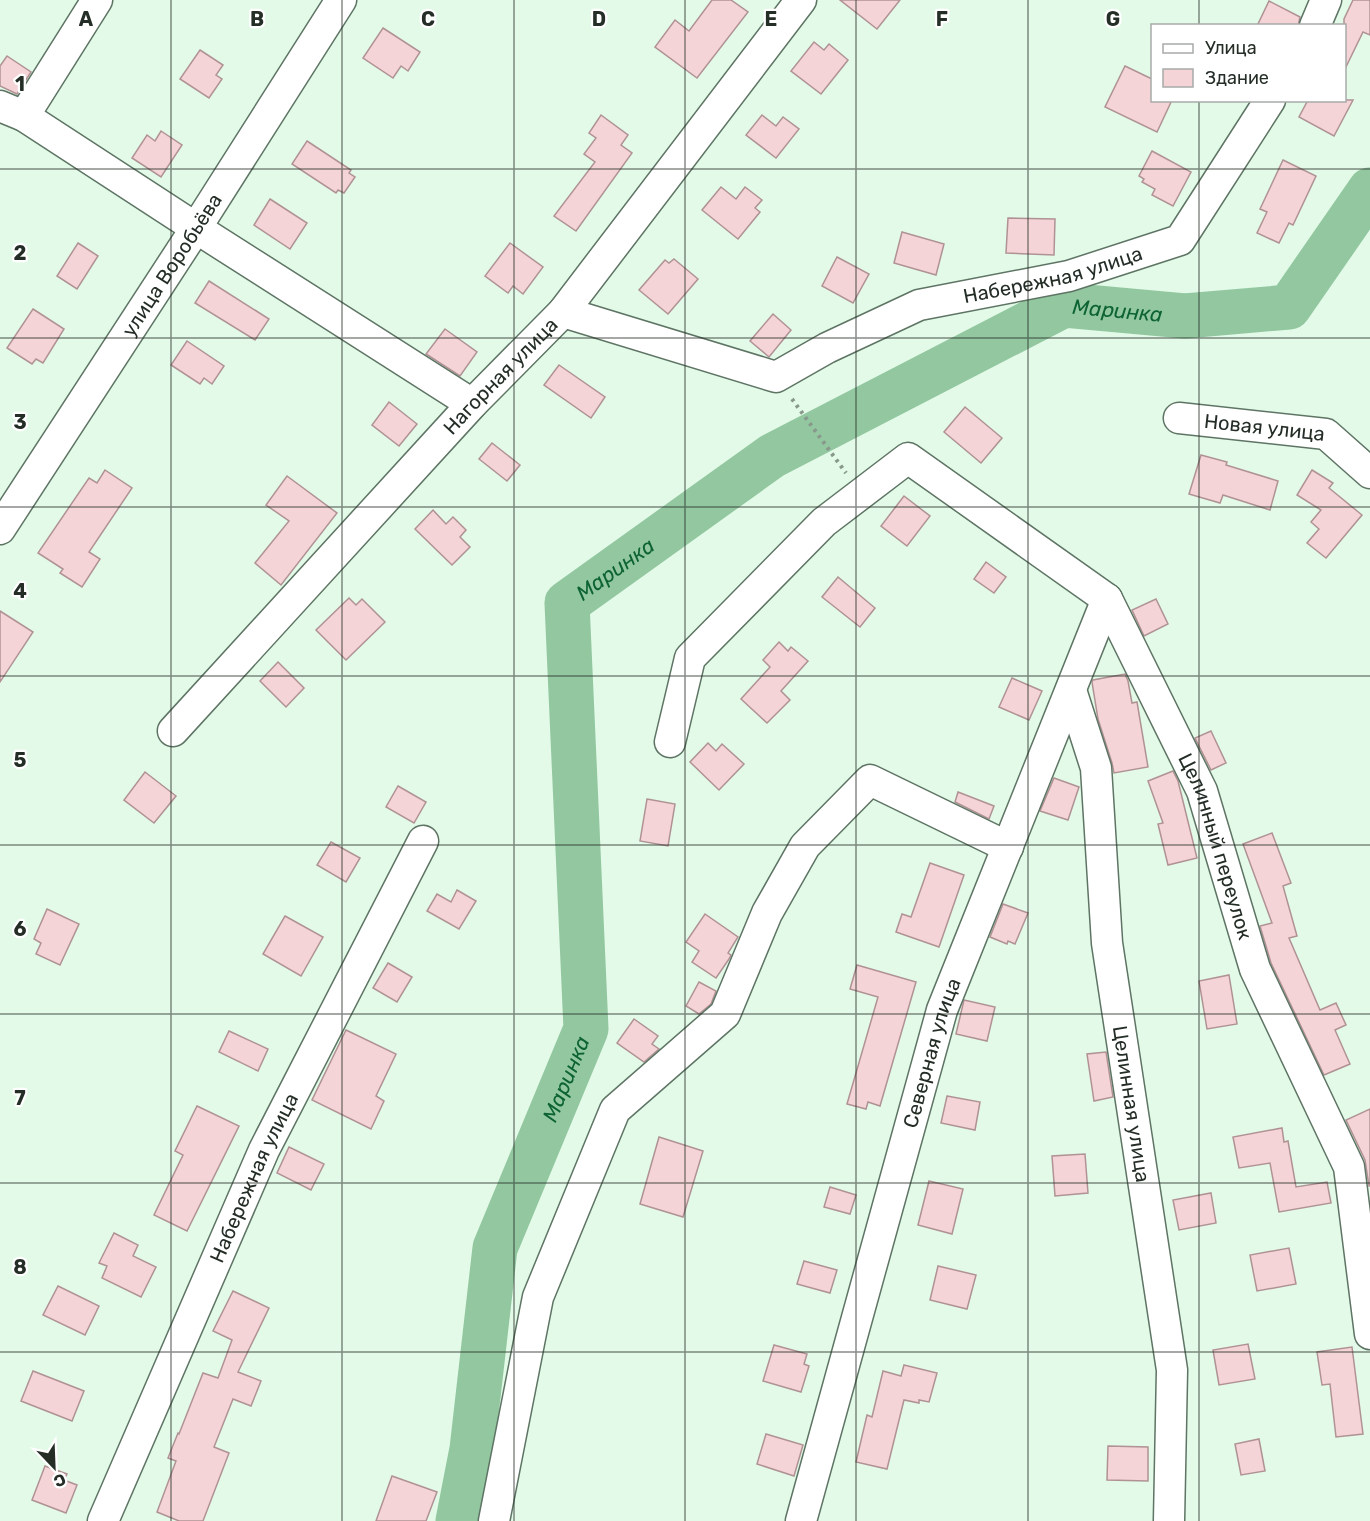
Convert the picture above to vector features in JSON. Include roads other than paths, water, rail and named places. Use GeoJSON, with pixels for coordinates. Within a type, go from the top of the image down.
{"type":"FeatureCollection","features":[{"type":"Feature","properties":{"kind":"street"},"geometry":{"type":"LineString","coordinates":[[97,0],[12,111],[472,404]]}},
{"type":"Feature","properties":{"kind":"street","name":"улица Воробьёва"},"geometry":{"type":"LineString","coordinates":[[0,529],[341,0]]}},
{"type":"Feature","properties":{"kind":"street","name":"Нагорная улица"},"geometry":{"type":"LineString","coordinates":[[173,731],[472,404],[563,312],[801,0]]}},
{"type":"Feature","properties":{"kind":"street"},"geometry":{"type":"LineString","coordinates":[[1316,24],[1326,0]]}},
{"type":"Feature","properties":{"kind":"street","name":"Набережная улица"},"geometry":{"type":"LineString","coordinates":[[563,312],[776,377],[826,348],[919,305],[1069,276],[1180,240],[1269,102]]}},
{"type":"Feature","properties":{"kind":"street","name":"Новая улица"},"geometry":{"type":"LineString","coordinates":[[1179,418],[1326,434],[1370,472]]}},
{"type":"Feature","properties":{"kind":"street","name":"Целинный переулок"},"geometry":{"type":"LineString","coordinates":[[670,742],[690,658],[824,522],[908,458],[1107,599],[1202,791],[1255,969],[1349,1167],[1370,1334]]}},
{"type":"Feature","properties":{"kind":"street","name":"Северная улица"},"geometry":{"type":"LineString","coordinates":[[801,1521],[942,1010],[1107,599]]}},
{"type":"Feature","properties":{"kind":"street","name":"Целинная улица"},"geometry":{"type":"LineString","coordinates":[[1071,690],[1095,768],[1107,943],[1172,1370],[1169,1521]]}},
{"type":"Feature","properties":{"kind":"street"},"geometry":{"type":"LineString","coordinates":[[494,1521],[538,1297],[615,1110],[725,1014],[767,913],[805,846],[870,780],[1008,847]]}},
{"type":"Feature","properties":{"kind":"street","name":"Набережная улица"},"geometry":{"type":"LineString","coordinates":[[103,1521],[264,1150],[423,841]]}},
{"type":"Feature","properties":{"kind":"waterway","name":"Маринка"},"geometry":{"type":"LineString","coordinates":[[458,1521],[472,1449],[495,1248],[586,1029],[567,603],[772,456],[1064,305],[1185,316],[1289,307],[1370,190]]}}]}
